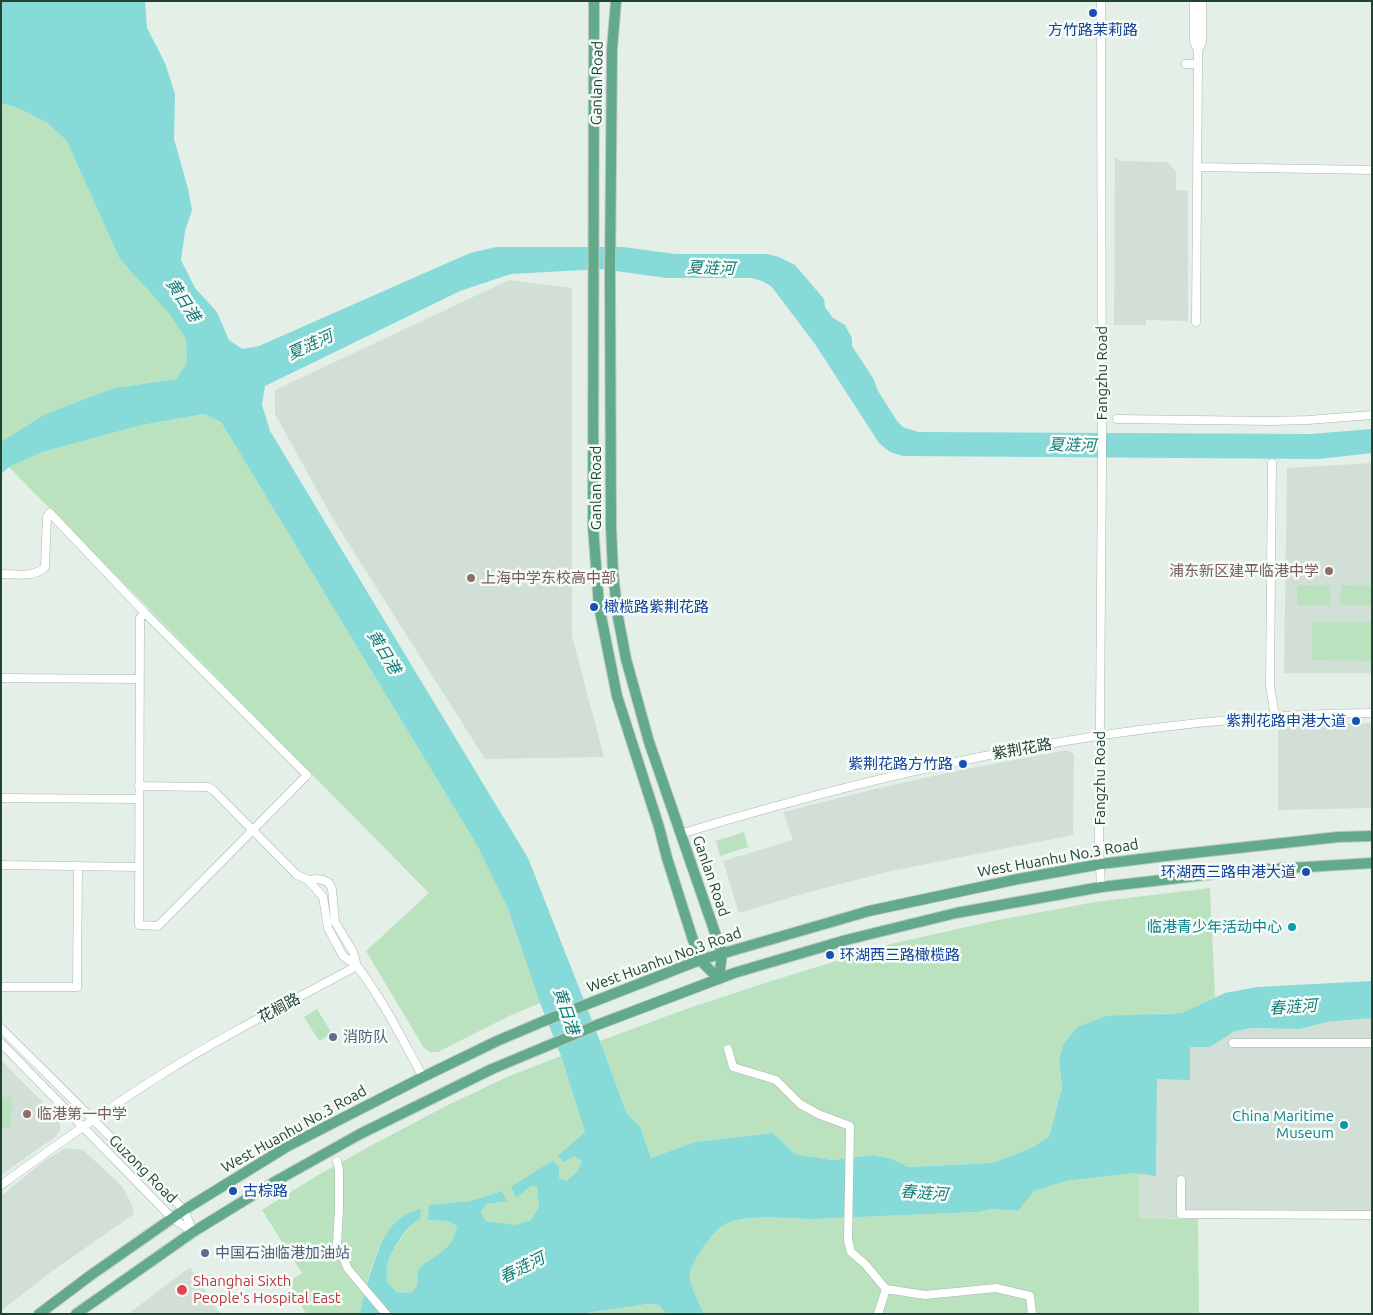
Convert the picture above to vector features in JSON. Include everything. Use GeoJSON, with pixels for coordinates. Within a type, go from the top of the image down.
{"type":"FeatureCollection","features":[{"type":"Feature","properties":{"kind":"main road","name":"Ganlan Road"},"geometry":{"type":"LineString","coordinates":[[594,1],[593,526],[598,606],[617,696],[659,827],[666,858],[700,960],[718,979]]}},
{"type":"Feature","properties":{"kind":"main road","name":"Ganlan Road"},"geometry":{"type":"LineString","coordinates":[[616,1],[612,49],[610,273],[611,526],[613,573],[618,617],[637,702],[680,834],[722,953],[718,979]]}},
{"type":"Feature","properties":{"kind":"main road","name":"West Huanhu No.3 Road"},"geometry":{"type":"LineString","coordinates":[[39,1314],[172,1218],[288,1146],[423,1077],[544,1021],[700,960],[869,911],[1000,882],[1101,864],[1328,838],[1372,836]]}},
{"type":"Feature","properties":{"kind":"main road"},"geometry":{"type":"LineString","coordinates":[[76,1314],[193,1232],[276,1181],[360,1134],[476,1076],[552,1043],[718,979],[846,940],[956,913],[1101,887],[1240,871],[1372,863]]}},
{"type":"Feature","properties":{"kind":"street","name":"Fangzhu Road"},"geometry":{"type":"LineString","coordinates":[[1101,1],[1102,464],[1099,844],[1101,887]]}},
{"type":"Feature","properties":{"kind":"street"},"geometry":{"type":"LineString","coordinates":[[1194,1],[1194,42],[1198,51],[1196,322]]}},
{"type":"Feature","properties":{"kind":"street"},"geometry":{"type":"LineString","coordinates":[[1198,51],[1202,42],[1202,1]]}},
{"type":"Feature","properties":{"kind":"street"},"geometry":{"type":"LineString","coordinates":[[1186,64],[1198,64]]}},
{"type":"Feature","properties":{"kind":"street"},"geometry":{"type":"LineString","coordinates":[[1197,167],[1372,170]]}},
{"type":"Feature","properties":{"kind":"street"},"geometry":{"type":"LineString","coordinates":[[1117,419],[1272,421],[1372,415]]}},
{"type":"Feature","properties":{"kind":"street"},"geometry":{"type":"LineString","coordinates":[[1272,463],[1270,685],[1275,717]]}},
{"type":"Feature","properties":{"kind":"street"},"geometry":{"type":"LineString","coordinates":[[1,574],[33,574],[42,571],[45,567],[46,517],[50,513],[307,776],[158,926],[139,925],[140,618],[145,612]]}},
{"type":"Feature","properties":{"kind":"street"},"geometry":{"type":"LineString","coordinates":[[1,678],[139,679]]}},
{"type":"Feature","properties":{"kind":"street","name":"紫荆花路"},"geometry":{"type":"LineString","coordinates":[[680,834],[833,790],[992,754],[1100,736],[1275,717],[1372,713]]}},
{"type":"Feature","properties":{"kind":"street"},"geometry":{"type":"LineString","coordinates":[[139,786],[208,787],[213,790],[297,875],[308,880],[323,897],[328,928],[343,956],[357,966]]}},
{"type":"Feature","properties":{"kind":"street"},"geometry":{"type":"LineString","coordinates":[[1,798],[139,799]]}},
{"type":"Feature","properties":{"kind":"street"},"geometry":{"type":"LineString","coordinates":[[1,865],[139,867]]}},
{"type":"Feature","properties":{"kind":"street"},"geometry":{"type":"LineString","coordinates":[[1,987],[77,987],[78,866]]}},
{"type":"Feature","properties":{"kind":"street"},"geometry":{"type":"LineString","coordinates":[[308,880],[322,880],[328,883],[332,889],[335,922],[353,952],[357,966],[389,1015],[423,1077]]}},
{"type":"Feature","properties":{"kind":"street","name":"花榈路"},"geometry":{"type":"LineString","coordinates":[[1,1185],[92,1119],[166,1072],[357,966]]}},
{"type":"Feature","properties":{"kind":"street","name":"Guzong Road"},"geometry":{"type":"LineString","coordinates":[[1,1028],[184,1210],[193,1232]]}},
{"type":"Feature","properties":{"kind":"street","name":"Guzong Road"},"geometry":{"type":"LineString","coordinates":[[1,1043],[172,1218],[193,1232]]}},
{"type":"Feature","properties":{"kind":"street"},"geometry":{"type":"LineString","coordinates":[[1233,1043],[1372,1043]]}},
{"type":"Feature","properties":{"kind":"street"},"geometry":{"type":"LineString","coordinates":[[728,1049],[733,1067],[776,1080],[800,1104],[818,1114],[850,1126],[848,1152],[848,1240],[851,1252],[865,1264],[886,1289],[925,1295],[996,1288],[1030,1296],[1032,1314]]}},
{"type":"Feature","properties":{"kind":"street"},"geometry":{"type":"LineString","coordinates":[[337,1161],[339,1170],[338,1244],[348,1269],[386,1314]]}},
{"type":"Feature","properties":{"kind":"street"},"geometry":{"type":"LineString","coordinates":[[1181,1180],[1181,1214],[1372,1214]]}},
{"type":"Feature","properties":{"kind":"street"},"geometry":{"type":"LineString","coordinates":[[878,1314],[886,1289]]}},
{"type":"Feature","properties":{"kind":"shaded area"},"geometry":{"type":"Polygon","coordinates":[[[1115,157],[1121,161],[1167,162],[1176,171],[1176,190],[1188,191],[1188,321],[1146,320],[1146,325],[1114,325],[1115,157]]]}},
{"type":"Feature","properties":{"kind":"shaded area","name":"上海中学东校高中部"},"geometry":{"type":"Polygon","coordinates":[[[509,280],[572,288],[572,636],[604,757],[485,759],[333,519],[275,414],[275,390],[509,280]]]}},
{"type":"Feature","properties":{"kind":"shaded area","name":"浦东新区建平临港中学"},"geometry":{"type":"Polygon","coordinates":[[[1372,463],[1372,673],[1284,673],[1287,468],[1372,463]]]}},
{"type":"Feature","properties":{"kind":"shaded area"},"geometry":{"type":"Polygon","coordinates":[[[1372,723],[1372,808],[1278,810],[1278,726],[1372,723]]]}},
{"type":"Feature","properties":{"kind":"shaded area"},"geometry":{"type":"Polygon","coordinates":[[[1066,750],[1074,754],[1073,835],[891,871],[809,892],[739,913],[723,861],[793,840],[783,812],[951,772],[1066,750]]]}},
{"type":"Feature","properties":{"kind":"shaded area"},"geometry":{"type":"Polygon","coordinates":[[[1372,1018],[1372,1219],[1139,1218],[1139,1173],[1156,1175],[1157,1079],[1190,1047],[1210,1047],[1234,1031],[1253,1028],[1300,1029],[1327,1022],[1372,1018]]]}},
{"type":"Feature","properties":{"kind":"shaded area","name":"临港第一中学"},"geometry":{"type":"Polygon","coordinates":[[[1,1060],[58,1118],[60,1131],[55,1137],[1,1175],[1,1060]]]}},
{"type":"Feature","properties":{"kind":"shaded area"},"geometry":{"type":"Polygon","coordinates":[[[66,1148],[83,1150],[122,1186],[131,1203],[134,1214],[51,1272],[1,1311],[1,1196],[44,1161],[66,1148]]]}},
{"type":"Feature","properties":{"kind":"shaded area","name":"Shanghai Sixth People's Hospital East"},"geometry":{"type":"Polygon","coordinates":[[[190,1267],[220,1314],[128,1314],[190,1267]]]}},
{"type":"Feature","properties":{"kind":"green space"},"geometry":{"type":"Polygon","coordinates":[[[1,103],[18,108],[46,122],[67,141],[85,180],[186,339],[187,362],[176,379],[114,388],[45,414],[1,442],[1,103]]]}},
{"type":"Feature","properties":{"kind":"green space"},"geometry":{"type":"Polygon","coordinates":[[[204,414],[221,422],[478,847],[508,909],[540,1003],[509,1016],[438,1052],[430,1052],[424,1048],[366,951],[429,893],[9,467],[42,452],[142,425],[204,414]]]}},
{"type":"Feature","properties":{"kind":"green space"},"geometry":{"type":"Polygon","coordinates":[[[1297,585],[1330,586],[1330,606],[1297,605],[1297,585]]]}},
{"type":"Feature","properties":{"kind":"green space"},"geometry":{"type":"Polygon","coordinates":[[[1341,585],[1372,586],[1372,606],[1340,605],[1341,585]]]}},
{"type":"Feature","properties":{"kind":"green space"},"geometry":{"type":"Polygon","coordinates":[[[1312,622],[1372,622],[1372,661],[1312,660],[1312,622]]]}},
{"type":"Feature","properties":{"kind":"green space"},"geometry":{"type":"Polygon","coordinates":[[[744,832],[748,847],[720,856],[716,841],[744,832]]]}},
{"type":"Feature","properties":{"kind":"green space"},"geometry":{"type":"Polygon","coordinates":[[[1210,888],[1215,997],[1181,1013],[1132,1016],[1059,1061],[1062,1088],[1049,1137],[1031,1148],[992,1163],[908,1167],[892,1159],[873,1155],[832,1160],[795,1154],[773,1133],[695,1142],[651,1158],[640,1127],[626,1112],[600,1041],[686,1009],[891,944],[993,921],[1095,902],[1210,888]]]}},
{"type":"Feature","properties":{"kind":"green space"},"geometry":{"type":"Polygon","coordinates":[[[317,1009],[332,1034],[319,1041],[304,1017],[317,1009]]]}},
{"type":"Feature","properties":{"kind":"green space"},"geometry":{"type":"Polygon","coordinates":[[[561,1056],[585,1132],[574,1156],[582,1161],[577,1172],[566,1181],[559,1178],[511,1187],[516,1198],[531,1186],[537,1185],[539,1207],[531,1220],[515,1226],[486,1221],[481,1211],[486,1204],[502,1191],[470,1201],[430,1205],[428,1220],[448,1221],[457,1226],[451,1243],[447,1248],[418,1270],[417,1286],[411,1293],[397,1292],[387,1282],[387,1267],[394,1249],[421,1209],[382,1243],[371,1268],[360,1314],[306,1314],[289,1282],[302,1273],[262,1210],[318,1175],[446,1106],[507,1077],[561,1056]]]}},
{"type":"Feature","properties":{"kind":"green space"},"geometry":{"type":"Polygon","coordinates":[[[1,1097],[12,1097],[11,1128],[1,1128],[1,1097]]]}},
{"type":"Feature","properties":{"kind":"green space"},"geometry":{"type":"Polygon","coordinates":[[[1139,1173],[1139,1218],[1198,1219],[1199,1314],[704,1314],[691,1283],[690,1272],[702,1249],[713,1234],[732,1221],[754,1218],[814,1219],[977,1212],[992,1209],[1018,1211],[1034,1191],[1066,1181],[1139,1173]]]}},
{"type":"Feature","properties":{"kind":"green space"},"geometry":{"type":"Polygon","coordinates":[[[648,1304],[659,1305],[666,1314],[579,1314],[648,1304]]]}},
{"type":"Feature","properties":{"kind":"water"},"geometry":{"type":"Polygon","coordinates":[[[1,1],[145,1],[147,28],[165,63],[175,94],[174,139],[192,210],[185,231],[181,260],[195,288],[217,312],[229,340],[242,349],[259,346],[470,253],[496,247],[623,247],[676,254],[767,254],[779,257],[795,265],[824,299],[825,307],[833,318],[845,325],[852,338],[852,346],[873,378],[878,391],[897,421],[903,427],[918,432],[1310,434],[1372,429],[1372,453],[1319,459],[903,456],[890,452],[879,443],[815,344],[771,286],[752,278],[666,278],[602,269],[511,274],[460,291],[265,386],[262,405],[270,431],[528,858],[626,1112],[640,1127],[651,1158],[695,1142],[773,1133],[795,1154],[832,1160],[873,1155],[892,1159],[908,1167],[992,1163],[1031,1148],[1049,1137],[1062,1088],[1059,1061],[1064,1043],[1078,1027],[1106,1016],[1181,1013],[1225,993],[1257,987],[1372,981],[1372,1018],[1327,1022],[1300,1029],[1253,1028],[1235,1031],[1210,1047],[1190,1047],[1190,1080],[1157,1079],[1156,1176],[1134,1173],[1066,1181],[1034,1191],[1018,1211],[992,1209],[977,1212],[814,1219],[754,1218],[732,1221],[719,1229],[707,1241],[690,1272],[692,1287],[704,1314],[666,1314],[659,1305],[648,1304],[579,1314],[360,1314],[365,1291],[378,1251],[390,1229],[397,1221],[421,1209],[420,1219],[410,1226],[401,1238],[390,1257],[387,1267],[387,1282],[397,1292],[411,1293],[417,1286],[418,1270],[447,1247],[457,1226],[448,1221],[428,1220],[429,1205],[470,1201],[502,1191],[507,1201],[486,1204],[481,1212],[486,1221],[515,1225],[531,1220],[539,1207],[537,1186],[531,1186],[516,1198],[511,1187],[552,1161],[559,1166],[559,1178],[566,1181],[577,1172],[582,1161],[574,1156],[564,1162],[558,1156],[585,1132],[561,1056],[540,1003],[508,909],[478,847],[221,422],[204,414],[142,425],[42,452],[9,467],[1,474],[1,442],[45,414],[114,388],[176,379],[187,362],[186,339],[169,313],[120,259],[67,141],[46,122],[18,108],[1,103],[1,1]]]}},
{"type":"Feature","properties":{"kind":"place","name":"方竹路茉莉路"},"geometry":{"type":"Point","coordinates":[1093,13]}},
{"type":"Feature","properties":{"kind":"place","name":"浦东新区建平临港中学"},"geometry":{"type":"Point","coordinates":[1329,571]}},
{"type":"Feature","properties":{"kind":"place","name":"上海中学东校高中部"},"geometry":{"type":"Point","coordinates":[471,578]}},
{"type":"Feature","properties":{"kind":"place","name":"橄榄路紫荆花路"},"geometry":{"type":"Point","coordinates":[594,607]}},
{"type":"Feature","properties":{"kind":"place","name":"紫荆花路申港大道"},"geometry":{"type":"Point","coordinates":[1356,721]}},
{"type":"Feature","properties":{"kind":"place","name":"紫荆花路方竹路"},"geometry":{"type":"Point","coordinates":[963,764]}},
{"type":"Feature","properties":{"kind":"place","name":"环湖西三路申港大道"},"geometry":{"type":"Point","coordinates":[1306,872]}},
{"type":"Feature","properties":{"kind":"place","name":"临港青少年活动中心"},"geometry":{"type":"Point","coordinates":[1292,927]}},
{"type":"Feature","properties":{"kind":"place","name":"环湖西三路橄榄路"},"geometry":{"type":"Point","coordinates":[830,955]}},
{"type":"Feature","properties":{"kind":"place","name":"消防队"},"geometry":{"type":"Point","coordinates":[333,1037]}},
{"type":"Feature","properties":{"kind":"place","name":"临港第一中学"},"geometry":{"type":"Point","coordinates":[27,1114]}},
{"type":"Feature","properties":{"kind":"place","name":"China Maritime Museum"},"geometry":{"type":"Point","coordinates":[1344,1125]}},
{"type":"Feature","properties":{"kind":"place","name":"古棕路"},"geometry":{"type":"Point","coordinates":[233,1191]}},
{"type":"Feature","properties":{"kind":"place","name":"中国石油临港加油站"},"geometry":{"type":"Point","coordinates":[205,1253]}},
{"type":"Feature","properties":{"kind":"place","name":"Shanghai Sixth People's Hospital East"},"geometry":{"type":"Point","coordinates":[182,1290]}},
{"type":"Feature","properties":{"kind":"water label","name":"夏涟河"},"geometry":{"type":"Point","coordinates":[711,268]}},
{"type":"Feature","properties":{"kind":"water label","name":"黄日港"},"geometry":{"type":"Point","coordinates":[183,300]}},
{"type":"Feature","properties":{"kind":"water label","name":"夏涟河"},"geometry":{"type":"Point","coordinates":[310,345]}},
{"type":"Feature","properties":{"kind":"water label","name":"夏涟河"},"geometry":{"type":"Point","coordinates":[1072,445]}},
{"type":"Feature","properties":{"kind":"water label","name":"黄日港"},"geometry":{"type":"Point","coordinates":[384,652]}},
{"type":"Feature","properties":{"kind":"water label","name":"春涟河"},"geometry":{"type":"Point","coordinates":[1293,1007]}},
{"type":"Feature","properties":{"kind":"water label","name":"黄日港"},"geometry":{"type":"Point","coordinates":[566,1011]}},
{"type":"Feature","properties":{"kind":"water label","name":"春涟河"},"geometry":{"type":"Point","coordinates":[924,1193]}},
{"type":"Feature","properties":{"kind":"water label","name":"春涟河"},"geometry":{"type":"Point","coordinates":[522,1268]}}]}
